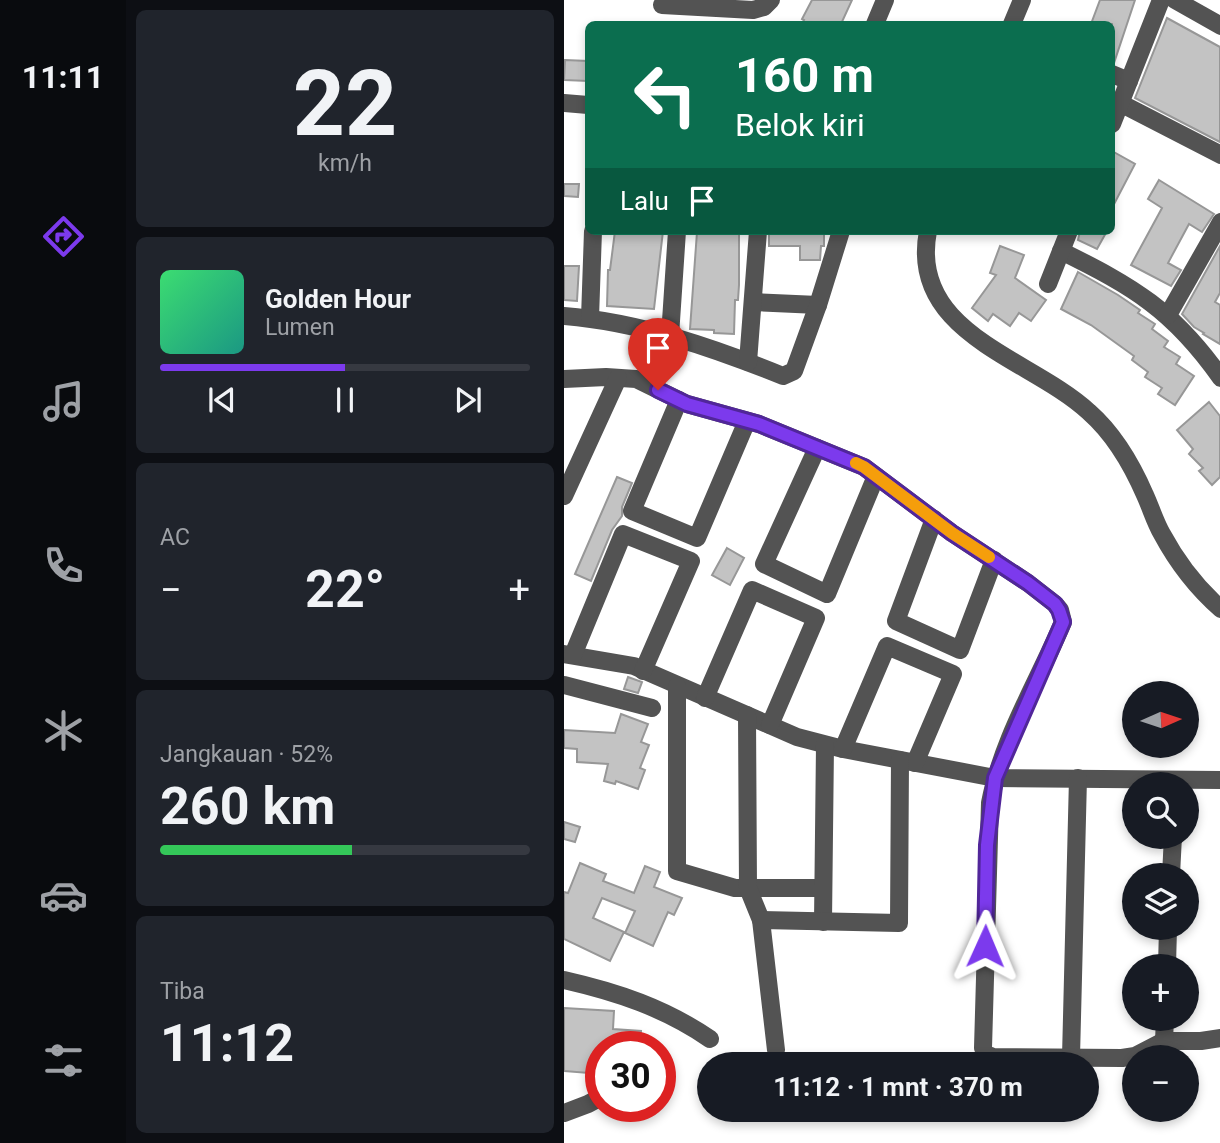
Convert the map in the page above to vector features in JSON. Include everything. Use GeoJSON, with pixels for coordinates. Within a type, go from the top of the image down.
{"type":"FeatureCollection","features":[{"type":"Feature","properties":{"kind":"street"},"geometry":{"type":"LineString","coordinates":[[662,5],[753,10],[764,7],[771,0]]}},
{"type":"Feature","properties":{"kind":"street"},"geometry":{"type":"LineString","coordinates":[[876,21],[885,0]]}},
{"type":"Feature","properties":{"kind":"street"},"geometry":{"type":"LineString","coordinates":[[1013,21],[1022,0]]}},
{"type":"Feature","properties":{"kind":"street"},"geometry":{"type":"LineString","coordinates":[[1115,116],[1161,0]]}},
{"type":"Feature","properties":{"kind":"street"},"geometry":{"type":"LineString","coordinates":[[1175,0],[1220,26]]}},
{"type":"Feature","properties":{"kind":"street"},"geometry":{"type":"LineString","coordinates":[[1115,75],[1129,81]]}},
{"type":"Feature","properties":{"kind":"street"},"geometry":{"type":"LineString","coordinates":[[564,103],[585,105]]}},
{"type":"Feature","properties":{"kind":"street"},"geometry":{"type":"LineString","coordinates":[[1120,103],[1220,155]]}},
{"type":"Feature","properties":{"kind":"street"},"geometry":{"type":"LineString","coordinates":[[1168,315],[1220,222]]}},
{"type":"Feature","properties":{"kind":"street"},"geometry":{"type":"LineString","coordinates":[[590,318],[593,235]]}},
{"type":"Feature","properties":{"kind":"street"},"geometry":{"type":"LineString","coordinates":[[670,336],[677,235]]}},
{"type":"Feature","properties":{"kind":"street"},"geometry":{"type":"LineString","coordinates":[[748,362],[758,235]]}},
{"type":"Feature","properties":{"kind":"street"},"geometry":{"type":"LineString","coordinates":[[564,316],[590,318],[670,336],[783,376],[790,374],[794,371],[841,235]]}},
{"type":"Feature","properties":{"kind":"street"},"geometry":{"type":"LineString","coordinates":[[929,235],[928,270],[940,301],[950,315],[983,342],[1071,398],[1099,421],[1128,461],[1168,545],[1193,581],[1220,609]]}},
{"type":"Feature","properties":{"kind":"street"},"geometry":{"type":"LineString","coordinates":[[1048,284],[1067,235]]}},
{"type":"Feature","properties":{"kind":"street"},"geometry":{"type":"LineString","coordinates":[[1061,251],[1132,288],[1168,315],[1205,356],[1220,378]]}},
{"type":"Feature","properties":{"kind":"street"},"geometry":{"type":"LineString","coordinates":[[753,302],[818,305]]}},
{"type":"Feature","properties":{"kind":"street"},"geometry":{"type":"LineString","coordinates":[[564,496],[618,378]]}},
{"type":"Feature","properties":{"kind":"street"},"geometry":{"type":"LineString","coordinates":[[564,379],[636,379],[679,400],[747,421],[864,467],[1055,604],[1059,610],[1063,622],[995,778],[987,845],[985,1052]]}},
{"type":"Feature","properties":{"kind":"street"},"geometry":{"type":"LineString","coordinates":[[679,400],[632,511],[697,538],[747,421]]}},
{"type":"Feature","properties":{"kind":"street"},"geometry":{"type":"LineString","coordinates":[[817,447],[764,564],[827,594],[876,476]]}},
{"type":"Feature","properties":{"kind":"street"},"geometry":{"type":"LineString","coordinates":[[934,519],[896,621],[960,650],[994,560]]}},
{"type":"Feature","properties":{"kind":"street"},"geometry":{"type":"LineString","coordinates":[[643,671],[692,561],[623,534],[568,654],[634,666],[643,671],[677,686],[797,737],[843,750],[995,778],[1122,780]]}},
{"type":"Feature","properties":{"kind":"street"},"geometry":{"type":"LineString","coordinates":[[705,698],[752,590],[816,618],[770,725]]}},
{"type":"Feature","properties":{"kind":"street"},"geometry":{"type":"LineString","coordinates":[[761,920],[899,923],[908,761],[953,674],[887,646],[843,750]]}},
{"type":"Feature","properties":{"kind":"street"},"geometry":{"type":"LineString","coordinates":[[564,685],[652,708]]}},
{"type":"Feature","properties":{"kind":"street"},"geometry":{"type":"LineString","coordinates":[[677,686],[677,871],[735,888],[824,888]]}},
{"type":"Feature","properties":{"kind":"street"},"geometry":{"type":"LineString","coordinates":[[747,715],[748,888],[761,920],[776,1050]]}},
{"type":"Feature","properties":{"kind":"street"},"geometry":{"type":"LineString","coordinates":[[823,922],[825,745]]}},
{"type":"Feature","properties":{"kind":"street"},"geometry":{"type":"LineString","coordinates":[[1071,1052],[1078,778]]}},
{"type":"Feature","properties":{"kind":"street"},"geometry":{"type":"LineString","coordinates":[[1199,780],[1220,779]]}},
{"type":"Feature","properties":{"kind":"street"},"geometry":{"type":"LineString","coordinates":[[564,980],[611,991],[656,1008],[710,1039]]}},
{"type":"Feature","properties":{"kind":"street"},"geometry":{"type":"LineString","coordinates":[[1164,1031],[1164,1041]]}},
{"type":"Feature","properties":{"kind":"street"},"geometry":{"type":"LineString","coordinates":[[1099,1058],[1134,1056],[1164,1041],[1220,1038]]}},
{"type":"Feature","properties":{"kind":"street"},"geometry":{"type":"LineString","coordinates":[[564,1113],[585,1105]]}},
{"type":"Feature","properties":{"kind":"building"},"geometry":{"type":"Polygon","coordinates":[[[812,0],[852,0],[842,21],[802,19],[812,0]]]}},
{"type":"Feature","properties":{"kind":"building"},"geometry":{"type":"Polygon","coordinates":[[[1100,0],[1135,0],[1115,60],[1115,21],[1092,21],[1100,0]]]}},
{"type":"Feature","properties":{"kind":"building"},"geometry":{"type":"Polygon","coordinates":[[[1167,18],[1220,47],[1220,142],[1135,98],[1167,18]]]}},
{"type":"Feature","properties":{"kind":"building"},"geometry":{"type":"Polygon","coordinates":[[[565,60],[585,61],[585,81],[564,80],[565,60]]]}},
{"type":"Feature","properties":{"kind":"building"},"geometry":{"type":"Polygon","coordinates":[[[1115,153],[1135,164],[1115,202],[1115,153]]]}},
{"type":"Feature","properties":{"kind":"building"},"geometry":{"type":"Polygon","coordinates":[[[1159,180],[1214,214],[1202,232],[1189,224],[1168,263],[1181,270],[1171,286],[1131,265],[1162,208],[1148,199],[1159,180]]]}},
{"type":"Feature","properties":{"kind":"building"},"geometry":{"type":"Polygon","coordinates":[[[564,184],[579,184],[578,197],[564,196],[564,184]]]}},
{"type":"Feature","properties":{"kind":"building"},"geometry":{"type":"Polygon","coordinates":[[[614,235],[663,235],[654,309],[607,306],[614,235]]]}},
{"type":"Feature","properties":{"kind":"building"},"geometry":{"type":"Polygon","coordinates":[[[697,235],[739,235],[739,285],[738,300],[735,300],[734,334],[690,329],[697,235]]]}},
{"type":"Feature","properties":{"kind":"building"},"geometry":{"type":"Polygon","coordinates":[[[769,235],[824,235],[820,260],[800,260],[800,246],[769,246],[769,235]]]}},
{"type":"Feature","properties":{"kind":"building"},"geometry":{"type":"Polygon","coordinates":[[[1079,235],[1105,235],[1097,249],[1078,240],[1079,235]]]}},
{"type":"Feature","properties":{"kind":"building"},"geometry":{"type":"Polygon","coordinates":[[[1000,246],[1024,255],[1015,278],[1046,300],[1031,321],[1019,313],[1010,326],[993,314],[988,321],[972,308],[996,275],[990,273],[1000,246]]]}},
{"type":"Feature","properties":{"kind":"building"},"geometry":{"type":"Polygon","coordinates":[[[1220,246],[1220,293],[1215,302],[1220,305],[1220,344],[1194,327],[1182,314],[1220,246]]]}},
{"type":"Feature","properties":{"kind":"building"},"geometry":{"type":"Polygon","coordinates":[[[564,266],[579,266],[577,301],[564,300],[564,266]]]}},
{"type":"Feature","properties":{"kind":"building"},"geometry":{"type":"Polygon","coordinates":[[[1078,272],[1140,310],[1138,313],[1155,324],[1152,329],[1168,341],[1164,347],[1180,357],[1176,364],[1194,376],[1175,405],[1158,394],[1162,388],[1145,377],[1148,372],[1132,360],[1134,356],[1091,325],[1061,309],[1078,272]]]}},
{"type":"Feature","properties":{"kind":"building"},"geometry":{"type":"Polygon","coordinates":[[[1209,402],[1220,416],[1220,477],[1212,485],[1199,471],[1203,468],[1189,454],[1193,449],[1177,430],[1209,402]]]}},
{"type":"Feature","properties":{"kind":"building"},"geometry":{"type":"Polygon","coordinates":[[[617,477],[632,483],[622,507],[622,516],[612,530],[591,581],[575,574],[617,477]]]}},
{"type":"Feature","properties":{"kind":"building"},"geometry":{"type":"Polygon","coordinates":[[[727,548],[744,558],[730,585],[712,575],[727,548]]]}},
{"type":"Feature","properties":{"kind":"building"},"geometry":{"type":"Polygon","coordinates":[[[628,677],[642,682],[638,693],[624,689],[628,677]]]}},
{"type":"Feature","properties":{"kind":"building"},"geometry":{"type":"Polygon","coordinates":[[[621,714],[648,724],[641,742],[649,745],[640,768],[645,770],[638,789],[616,781],[615,784],[604,781],[608,764],[577,762],[577,749],[564,748],[564,730],[615,733],[621,714]]]}},
{"type":"Feature","properties":{"kind":"building"},"geometry":{"type":"Polygon","coordinates":[[[564,822],[580,827],[575,842],[564,839],[564,822]]]}},
{"type":"Feature","properties":{"kind":"building"},"geometry":{"type":"Polygon","coordinates":[[[580,863],[606,874],[603,881],[634,893],[645,866],[660,872],[654,887],[682,898],[674,915],[668,912],[653,946],[625,933],[635,911],[602,898],[593,918],[624,932],[610,961],[564,939],[564,892],[568,893],[580,863]]]}},
{"type":"Feature","properties":{"kind":"building"},"geometry":{"type":"Polygon","coordinates":[[[564,1008],[614,1011],[613,1029],[641,1031],[585,1031],[585,1073],[564,1071],[564,1008]]]}},
{"type":"Feature","properties":{"kind":"slow traffic"},"geometry":{"type":"LineString","coordinates":[[856,463],[989,557]]}},
{"type":"Feature","properties":{"kind":"route"},"geometry":{"type":"LineString","coordinates":[[658,390],[687,404],[759,424],[864,467],[952,533],[1028,583],[1059,610],[1063,622],[1005,749],[995,778],[987,845],[985,946]]}}]}
